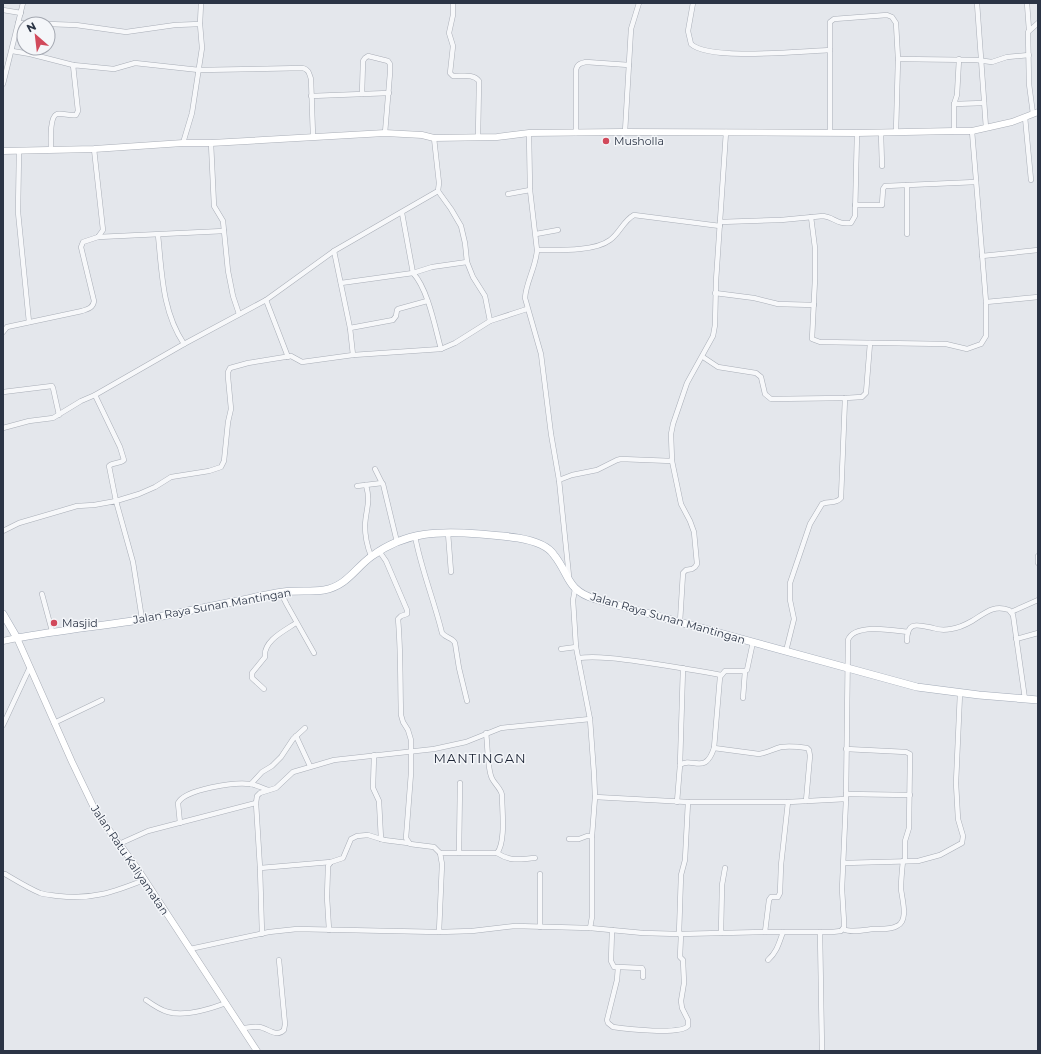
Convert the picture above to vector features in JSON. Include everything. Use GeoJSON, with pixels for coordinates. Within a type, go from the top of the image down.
{"type":"FeatureCollection","features":[{"type":"Feature","properties":{"kind":"main road","name":"Jalan Raya Sunan Mantingan"},"geometry":{"type":"LineString","coordinates":[[16,638],[52,631],[115,624],[271,594],[325,590],[352,576],[371,556],[379,551],[415,536],[426,533],[496,535],[532,541],[548,549],[554,554],[575,589],[590,597],[917,687],[960,693],[1038,700]]}},
{"type":"Feature","properties":{"kind":"main road","name":"Jalan Ratu Kaliyamatan"},"geometry":{"type":"LineString","coordinates":[[3,614],[16,638]]}},
{"type":"Feature","properties":{"kind":"street"},"geometry":{"type":"LineString","coordinates":[[20,16],[23,3]]}},
{"type":"Feature","properties":{"kind":"street"},"geometry":{"type":"LineString","coordinates":[[183,143],[192,113],[202,48],[200,24],[201,3]]}},
{"type":"Feature","properties":{"kind":"street"},"geometry":{"type":"LineString","coordinates":[[453,3],[453,15],[449,34],[453,46],[450,73],[452,76],[472,76],[477,78],[479,81],[478,137]]}},
{"type":"Feature","properties":{"kind":"street"},"geometry":{"type":"LineString","coordinates":[[625,132],[631,29],[639,3]]}},
{"type":"Feature","properties":{"kind":"street"},"geometry":{"type":"LineString","coordinates":[[693,3],[688,36],[691,44],[700,49],[735,55],[830,50]]}},
{"type":"Feature","properties":{"kind":"street"},"geometry":{"type":"LineString","coordinates":[[977,3],[986,128]]}},
{"type":"Feature","properties":{"kind":"street"},"geometry":{"type":"LineString","coordinates":[[3,151],[94,149],[385,133],[434,138],[507,137],[529,133],[625,132],[857,134],[954,131],[986,128],[1012,122],[1035,113],[1029,84],[1029,30],[1027,3]]}},
{"type":"Feature","properties":{"kind":"street"},"geometry":{"type":"LineString","coordinates":[[3,10],[21,13]]}},
{"type":"Feature","properties":{"kind":"street"},"geometry":{"type":"LineString","coordinates":[[830,133],[830,22],[832,20],[887,15],[896,23],[898,59],[896,132]]}},
{"type":"Feature","properties":{"kind":"street"},"geometry":{"type":"LineString","coordinates":[[1029,30],[1038,23]]}},
{"type":"Feature","properties":{"kind":"street"},"geometry":{"type":"LineString","coordinates":[[56,24],[76,25],[126,32],[175,25],[200,24]]}},
{"type":"Feature","properties":{"kind":"street"},"geometry":{"type":"LineString","coordinates":[[3,84],[16,33]]}},
{"type":"Feature","properties":{"kind":"street"},"geometry":{"type":"LineString","coordinates":[[12,52],[30,54],[73,65],[114,69],[135,63],[199,70],[307,69],[309,72],[313,136]]}},
{"type":"Feature","properties":{"kind":"street"},"geometry":{"type":"LineString","coordinates":[[898,59],[958,59],[992,62],[1007,57],[1029,55]]}},
{"type":"Feature","properties":{"kind":"street"},"geometry":{"type":"LineString","coordinates":[[362,94],[363,61],[365,58],[368,56],[380,58],[389,62],[389,93],[385,133]]}},
{"type":"Feature","properties":{"kind":"street"},"geometry":{"type":"LineString","coordinates":[[954,131],[954,104],[957,95],[958,59]]}},
{"type":"Feature","properties":{"kind":"street"},"geometry":{"type":"LineString","coordinates":[[576,133],[576,70],[578,66],[581,63],[586,62],[629,65]]}},
{"type":"Feature","properties":{"kind":"street"},"geometry":{"type":"LineString","coordinates":[[51,150],[52,121],[54,116],[58,114],[73,116],[78,111],[73,65]]}},
{"type":"Feature","properties":{"kind":"street"},"geometry":{"type":"LineString","coordinates":[[311,96],[389,93]]}},
{"type":"Feature","properties":{"kind":"street"},"geometry":{"type":"LineString","coordinates":[[954,104],[984,103]]}},
{"type":"Feature","properties":{"kind":"street"},"geometry":{"type":"LineString","coordinates":[[1025,117],[1031,180]]}},
{"type":"Feature","properties":{"kind":"street"},"geometry":{"type":"LineString","coordinates":[[811,217],[815,248],[812,339],[820,342],[946,344],[967,349],[976,347],[984,341],[986,336],[986,302],[972,130]]}},
{"type":"Feature","properties":{"kind":"street"},"geometry":{"type":"LineString","coordinates":[[680,622],[683,573],[686,570],[695,567],[696,556],[694,532],[681,504],[672,462],[671,434],[687,383],[703,357],[713,336],[715,325],[715,293],[726,132]]}},
{"type":"Feature","properties":{"kind":"street"},"geometry":{"type":"LineString","coordinates":[[529,133],[530,190],[537,250],[525,298],[541,354],[551,434],[559,480],[570,582]]}},
{"type":"Feature","properties":{"kind":"street"},"geometry":{"type":"LineString","coordinates":[[881,133],[882,166]]}},
{"type":"Feature","properties":{"kind":"street"},"geometry":{"type":"LineString","coordinates":[[537,250],[594,247],[610,240],[625,222],[634,215],[720,224],[826,216],[840,223],[851,223],[855,216],[857,134]]}},
{"type":"Feature","properties":{"kind":"street"},"geometry":{"type":"LineString","coordinates":[[434,138],[439,183],[438,191],[451,208],[461,226],[467,262],[473,277],[484,296],[490,321]]}},
{"type":"Feature","properties":{"kind":"street"},"geometry":{"type":"LineString","coordinates":[[210,143],[214,206],[223,221],[233,296],[239,314]]}},
{"type":"Feature","properties":{"kind":"street"},"geometry":{"type":"LineString","coordinates":[[94,149],[103,226],[103,232],[98,237]]}},
{"type":"Feature","properties":{"kind":"street"},"geometry":{"type":"LineString","coordinates":[[19,151],[18,212],[29,322]]}},
{"type":"Feature","properties":{"kind":"street"},"geometry":{"type":"LineString","coordinates":[[855,205],[882,205],[884,187],[976,182]]}},
{"type":"Feature","properties":{"kind":"street"},"geometry":{"type":"LineString","coordinates":[[907,185],[907,234]]}},
{"type":"Feature","properties":{"kind":"street"},"geometry":{"type":"LineString","coordinates":[[508,194],[530,190]]}},
{"type":"Feature","properties":{"kind":"street"},"geometry":{"type":"LineString","coordinates":[[3,428],[29,421],[53,418],[59,415],[81,401],[266,300],[334,251],[438,191]]}},
{"type":"Feature","properties":{"kind":"street"},"geometry":{"type":"LineString","coordinates":[[402,213],[413,273],[418,279],[427,301],[441,349]]}},
{"type":"Feature","properties":{"kind":"street"},"geometry":{"type":"LineString","coordinates":[[536,234],[558,230]]}},
{"type":"Feature","properties":{"kind":"street"},"geometry":{"type":"LineString","coordinates":[[3,332],[8,328],[29,322],[91,308],[94,301],[81,247],[82,242],[98,237],[224,231]]}},
{"type":"Feature","properties":{"kind":"street"},"geometry":{"type":"LineString","coordinates":[[158,235],[163,284],[168,312],[176,332],[184,344]]}},
{"type":"Feature","properties":{"kind":"street"},"geometry":{"type":"LineString","coordinates":[[982,256],[1038,250]]}},
{"type":"Feature","properties":{"kind":"street"},"geometry":{"type":"LineString","coordinates":[[334,251],[350,328],[353,355]]}},
{"type":"Feature","properties":{"kind":"street"},"geometry":{"type":"LineString","coordinates":[[341,283],[413,273],[432,267],[467,262]]}},
{"type":"Feature","properties":{"kind":"street"},"geometry":{"type":"LineString","coordinates":[[715,293],[754,298],[778,304],[814,305]]}},
{"type":"Feature","properties":{"kind":"street"},"geometry":{"type":"LineString","coordinates":[[986,302],[1038,297]]}},
{"type":"Feature","properties":{"kind":"street"},"geometry":{"type":"LineString","coordinates":[[266,300],[288,357]]}},
{"type":"Feature","properties":{"kind":"street"},"geometry":{"type":"LineString","coordinates":[[350,328],[393,320],[398,309],[427,301]]}},
{"type":"Feature","properties":{"kind":"street"},"geometry":{"type":"LineString","coordinates":[[3,531],[19,523],[77,506],[116,501],[155,487],[170,477],[208,471],[221,467],[224,462],[228,422],[231,409],[228,377],[229,370],[248,363],[292,356],[302,362],[353,355],[441,349],[455,343],[490,321],[528,309]]}},
{"type":"Feature","properties":{"kind":"street"},"geometry":{"type":"LineString","coordinates":[[703,357],[718,367],[756,373],[761,377],[765,394],[771,399],[845,398],[862,396],[866,393],[870,343]]}},
{"type":"Feature","properties":{"kind":"street"},"geometry":{"type":"LineString","coordinates":[[3,392],[52,386],[59,415]]}},
{"type":"Feature","properties":{"kind":"street"},"geometry":{"type":"LineString","coordinates":[[95,394],[120,447],[124,460],[109,466],[116,501],[133,562],[142,619]]}},
{"type":"Feature","properties":{"kind":"street"},"geometry":{"type":"LineString","coordinates":[[786,651],[794,619],[790,600],[790,583],[810,524],[822,504],[825,502],[834,503],[841,498],[845,398]]}},
{"type":"Feature","properties":{"kind":"street"},"geometry":{"type":"LineString","coordinates":[[559,480],[572,475],[597,470],[621,459],[672,462]]}},
{"type":"Feature","properties":{"kind":"street"},"geometry":{"type":"LineString","coordinates":[[374,469],[386,492],[398,542]]}},
{"type":"Feature","properties":{"kind":"street"},"geometry":{"type":"LineString","coordinates":[[357,486],[382,483]]}},
{"type":"Feature","properties":{"kind":"street"},"geometry":{"type":"LineString","coordinates":[[366,484],[369,500],[365,534],[371,556]]}},
{"type":"Feature","properties":{"kind":"street"},"geometry":{"type":"LineString","coordinates":[[448,533],[451,572]]}},
{"type":"Feature","properties":{"kind":"street"},"geometry":{"type":"LineString","coordinates":[[415,536],[424,573],[430,588],[442,633],[447,638],[453,639],[455,643],[467,701]]}},
{"type":"Feature","properties":{"kind":"street"},"geometry":{"type":"LineString","coordinates":[[379,551],[388,566],[407,610],[407,614],[398,619],[400,631],[399,671],[401,715],[411,740],[411,773],[406,838],[408,843]]}},
{"type":"Feature","properties":{"kind":"street"},"geometry":{"type":"LineString","coordinates":[[1038,556],[1038,563]]}},
{"type":"Feature","properties":{"kind":"street"},"geometry":{"type":"LineString","coordinates":[[575,589],[573,600],[576,647],[590,719],[593,747],[595,797],[592,836],[592,917],[590,928]]}},
{"type":"Feature","properties":{"kind":"street"},"geometry":{"type":"LineString","coordinates":[[284,592],[285,603],[314,654]]}},
{"type":"Feature","properties":{"kind":"street"},"geometry":{"type":"LineString","coordinates":[[42,594],[52,631]]}},
{"type":"Feature","properties":{"kind":"street"},"geometry":{"type":"LineString","coordinates":[[1011,612],[1038,600]]}},
{"type":"Feature","properties":{"kind":"street"},"geometry":{"type":"LineString","coordinates":[[907,641],[908,632],[911,627],[917,624],[944,630],[959,627],[972,622],[993,608],[1005,609],[1011,612]]}},
{"type":"Feature","properties":{"kind":"street"},"geometry":{"type":"LineString","coordinates":[[1011,612],[1025,699]]}},
{"type":"Feature","properties":{"kind":"street"},"geometry":{"type":"LineString","coordinates":[[264,689],[252,678],[252,673],[265,657],[264,651],[272,639],[296,623]]}},
{"type":"Feature","properties":{"kind":"street"},"geometry":{"type":"LineString","coordinates":[[843,929],[842,885],[846,799],[847,688],[849,668],[848,640],[853,633],[865,629],[908,632]]}},
{"type":"Feature","properties":{"kind":"street"},"geometry":{"type":"LineString","coordinates":[[1016,639],[1038,633]]}},
{"type":"Feature","properties":{"kind":"street","name":"Jalan Raya Sunan Mantingan"},"geometry":{"type":"LineString","coordinates":[[3,641],[16,638]]}},
{"type":"Feature","properties":{"kind":"street","name":"Jalan Ratu Kaliyamatan"},"geometry":{"type":"LineString","coordinates":[[16,638],[96,812],[120,844],[257,1051]]}},
{"type":"Feature","properties":{"kind":"street"},"geometry":{"type":"LineString","coordinates":[[743,698],[745,671],[748,668],[753,642]]}},
{"type":"Feature","properties":{"kind":"street"},"geometry":{"type":"LineString","coordinates":[[561,649],[576,647]]}},
{"type":"Feature","properties":{"kind":"street"},"geometry":{"type":"LineString","coordinates":[[578,658],[621,660],[683,668],[721,675]]}},
{"type":"Feature","properties":{"kind":"street"},"geometry":{"type":"LineString","coordinates":[[3,725],[30,666]]}},
{"type":"Feature","properties":{"kind":"street"},"geometry":{"type":"LineString","coordinates":[[677,802],[680,765],[683,668]]}},
{"type":"Feature","properties":{"kind":"street"},"geometry":{"type":"LineString","coordinates":[[680,765],[701,763],[710,758],[714,748],[721,675],[725,671],[745,671]]}},
{"type":"Feature","properties":{"kind":"street"},"geometry":{"type":"LineString","coordinates":[[844,862],[918,861],[940,855],[960,845],[963,841],[958,819],[956,783],[960,693]]}},
{"type":"Feature","properties":{"kind":"street"},"geometry":{"type":"LineString","coordinates":[[54,723],[102,700]]}},
{"type":"Feature","properties":{"kind":"street"},"geometry":{"type":"LineString","coordinates":[[262,934],[256,803],[257,796],[260,793],[278,786],[293,772],[310,766],[345,758],[434,749],[466,742],[501,728],[590,719]]}},
{"type":"Feature","properties":{"kind":"street"},"geometry":{"type":"LineString","coordinates":[[251,784],[262,772],[272,766],[281,757],[296,736],[305,728]]}},
{"type":"Feature","properties":{"kind":"street"},"geometry":{"type":"LineString","coordinates":[[486,733],[490,774],[494,783],[500,789],[502,795],[502,842],[497,853]]}},
{"type":"Feature","properties":{"kind":"street"},"geometry":{"type":"LineString","coordinates":[[296,736],[310,766]]}},
{"type":"Feature","properties":{"kind":"street"},"geometry":{"type":"LineString","coordinates":[[714,748],[759,754],[765,754],[780,748],[808,748],[810,756],[806,801]]}},
{"type":"Feature","properties":{"kind":"street"},"geometry":{"type":"LineString","coordinates":[[190,949],[262,934],[297,929],[439,932],[472,931],[514,926],[540,926],[680,934],[837,932],[843,929],[888,929],[898,926],[901,924],[904,916],[901,889],[905,841],[909,828],[911,757],[908,753],[846,749]]}},
{"type":"Feature","properties":{"kind":"street"},"geometry":{"type":"LineString","coordinates":[[374,755],[373,788],[379,801],[381,839]]}},
{"type":"Feature","properties":{"kind":"street"},"geometry":{"type":"LineString","coordinates":[[459,853],[460,783]]}},
{"type":"Feature","properties":{"kind":"street"},"geometry":{"type":"LineString","coordinates":[[180,823],[178,803],[182,797],[200,790],[251,784],[268,790]]}},
{"type":"Feature","properties":{"kind":"street"},"geometry":{"type":"LineString","coordinates":[[846,794],[910,795]]}},
{"type":"Feature","properties":{"kind":"street"},"geometry":{"type":"LineString","coordinates":[[595,797],[677,802],[788,802],[846,799]]}},
{"type":"Feature","properties":{"kind":"street"},"geometry":{"type":"LineString","coordinates":[[618,967],[617,980],[607,1020],[609,1025],[622,1028],[656,1031],[675,1031],[686,1029],[689,1022],[682,1008],[681,1001],[684,983],[683,960],[680,957],[680,934],[681,876],[685,860],[688,802]]}},
{"type":"Feature","properties":{"kind":"street"},"geometry":{"type":"LineString","coordinates":[[765,932],[768,900],[778,897],[780,893],[788,802]]}},
{"type":"Feature","properties":{"kind":"street"},"geometry":{"type":"LineString","coordinates":[[120,844],[142,833],[256,803]]}},
{"type":"Feature","properties":{"kind":"street"},"geometry":{"type":"LineString","coordinates":[[260,868],[331,862],[343,858],[352,839],[357,836],[368,835],[418,846],[434,847],[440,853],[442,864],[439,932]]}},
{"type":"Feature","properties":{"kind":"street"},"geometry":{"type":"LineString","coordinates":[[569,839],[579,839],[584,836],[592,836]]}},
{"type":"Feature","properties":{"kind":"street"},"geometry":{"type":"LineString","coordinates":[[440,853],[497,853],[505,858],[535,858]]}},
{"type":"Feature","properties":{"kind":"street"},"geometry":{"type":"LineString","coordinates":[[329,930],[327,887],[328,866],[331,862]]}},
{"type":"Feature","properties":{"kind":"street"},"geometry":{"type":"LineString","coordinates":[[721,933],[722,885],[725,868]]}},
{"type":"Feature","properties":{"kind":"street"},"geometry":{"type":"LineString","coordinates":[[5,874],[42,894],[65,897],[99,896],[117,891],[144,880]]}},
{"type":"Feature","properties":{"kind":"street"},"geometry":{"type":"LineString","coordinates":[[540,874],[540,926]]}},
{"type":"Feature","properties":{"kind":"street"},"geometry":{"type":"LineString","coordinates":[[612,930],[611,961],[614,967],[642,968],[643,977]]}},
{"type":"Feature","properties":{"kind":"street"},"geometry":{"type":"LineString","coordinates":[[768,960],[776,951],[782,932]]}},
{"type":"Feature","properties":{"kind":"street"},"geometry":{"type":"LineString","coordinates":[[820,932],[822,1051]]}},
{"type":"Feature","properties":{"kind":"street"},"geometry":{"type":"LineString","coordinates":[[242,1028],[258,1027],[277,1033],[282,1033],[284,1030],[285,1024],[279,960]]}},
{"type":"Feature","properties":{"kind":"street"},"geometry":{"type":"LineString","coordinates":[[146,1000],[163,1010],[178,1013],[194,1012],[213,1008],[226,1003]]}},
{"type":"Feature","properties":{"kind":"place","name":"Musholla"},"geometry":{"type":"Point","coordinates":[606,141]}},
{"type":"Feature","properties":{"kind":"place","name":"Masjid"},"geometry":{"type":"Point","coordinates":[54,623]}},
{"type":"Feature","properties":{"kind":"district","name":"MANTINGAN"},"geometry":{"type":"Point","coordinates":[480,758]}}]}
